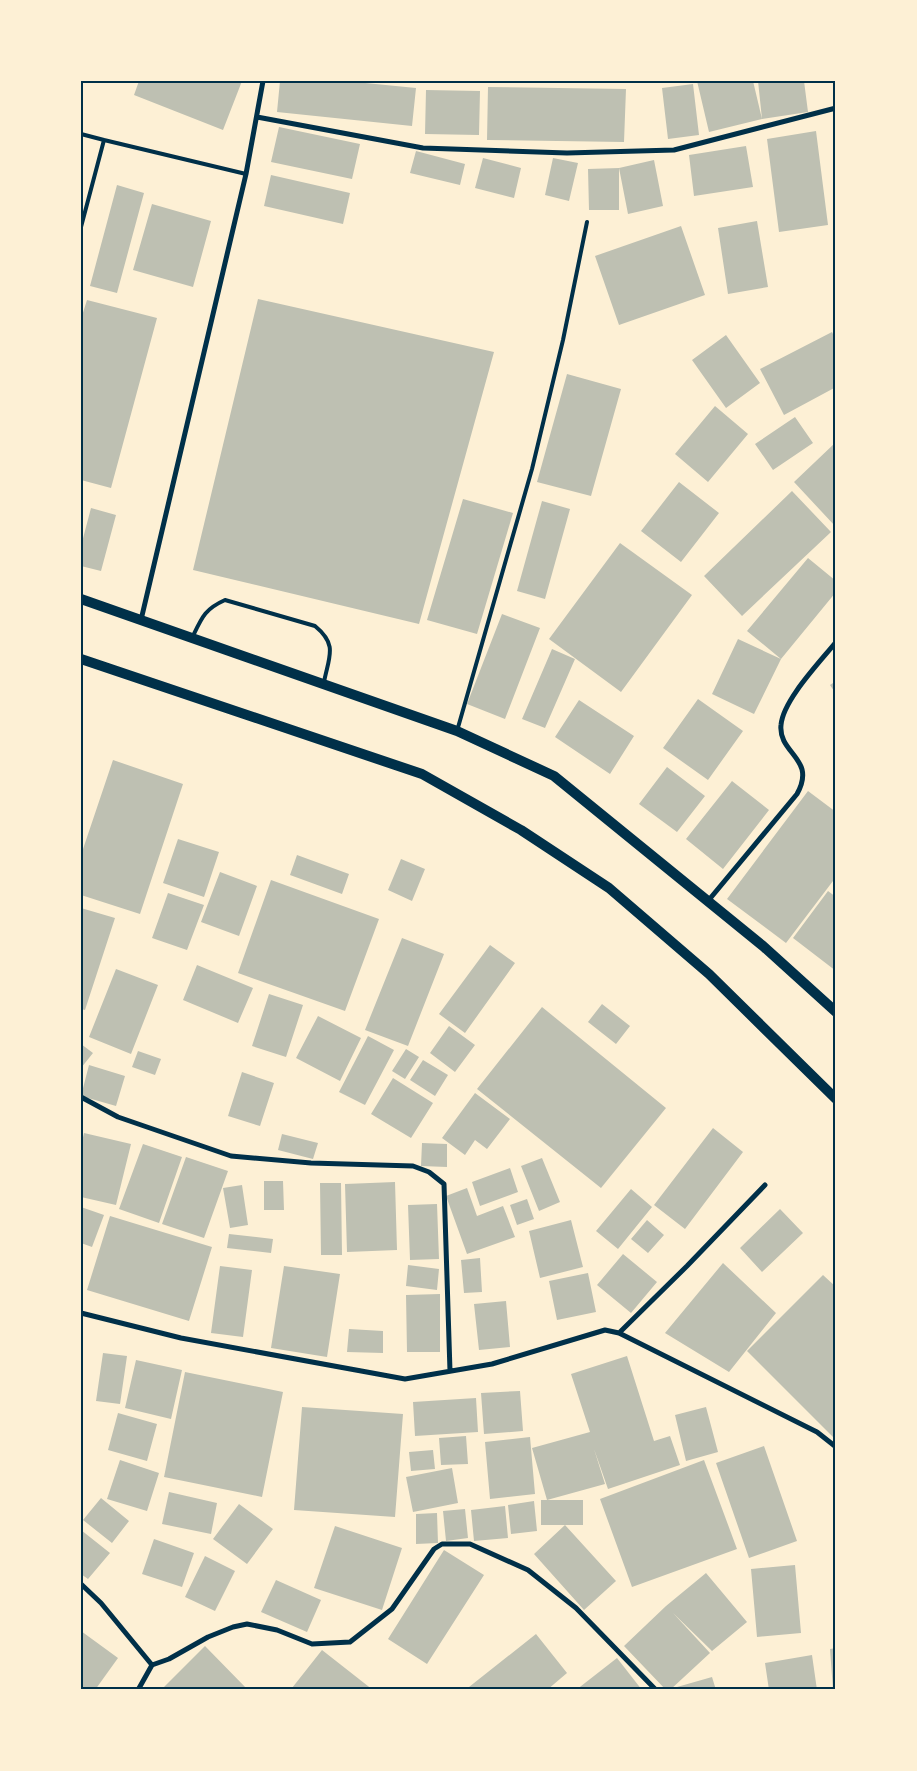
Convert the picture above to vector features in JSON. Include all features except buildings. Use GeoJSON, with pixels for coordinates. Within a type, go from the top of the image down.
{"type":"FeatureCollection","features":[{"type":"Feature","properties":{"kind":"main road"},"geometry":{"type":"LineString","coordinates":[[81,599],[457,731],[554,776],[763,946],[836,1012]]}},
{"type":"Feature","properties":{"kind":"main road"},"geometry":{"type":"LineString","coordinates":[[81,659],[422,774],[521,830],[609,888],[709,974],[836,1099]]}},
{"type":"Feature","properties":{"kind":"street"},"geometry":{"type":"LineString","coordinates":[[141,621],[246,174],[263,81]]}},
{"type":"Feature","properties":{"kind":"street"},"geometry":{"type":"LineString","coordinates":[[257,116],[423,148],[567,153],[674,150],[836,108]]}},
{"type":"Feature","properties":{"kind":"street"},"geometry":{"type":"LineString","coordinates":[[708,901],[797,794],[803,783],[804,776],[800,764],[783,738],[782,716],[793,696],[836,642]]}},
{"type":"Feature","properties":{"kind":"street"},"geometry":{"type":"LineString","coordinates":[[81,1098],[118,1117],[231,1156],[311,1163],[413,1166],[428,1172],[444,1184],[450,1371]]}},
{"type":"Feature","properties":{"kind":"street"},"geometry":{"type":"LineString","coordinates":[[619,1333],[765,1185]]}},
{"type":"Feature","properties":{"kind":"street"},"geometry":{"type":"LineString","coordinates":[[81,1313],[181,1338],[405,1379],[492,1364],[605,1330],[619,1333],[817,1432],[836,1447]]}},
{"type":"Feature","properties":{"kind":"street"},"geometry":{"type":"LineString","coordinates":[[138,1690],[152,1666],[208,1637],[233,1627],[247,1624],[277,1630],[312,1644],[350,1642],[392,1609],[434,1548],[442,1544],[470,1544],[528,1570],[576,1608],[656,1690]]}},
{"type":"Feature","properties":{"kind":"street"},"geometry":{"type":"LineString","coordinates":[[81,1584],[101,1603],[152,1666]]}},
{"type":"Feature","properties":{"kind":"lane"},"geometry":{"type":"LineString","coordinates":[[81,134],[246,174]]}},
{"type":"Feature","properties":{"kind":"lane"},"geometry":{"type":"LineString","coordinates":[[81,227],[104,140]]}},
{"type":"Feature","properties":{"kind":"lane"},"geometry":{"type":"LineString","coordinates":[[457,731],[532,470],[563,340],[587,222]]}},
{"type":"Feature","properties":{"kind":"lane"},"geometry":{"type":"LineString","coordinates":[[192,638],[203,614],[212,605],[225,600],[315,626],[326,634],[331,645],[323,684]]}}]}
